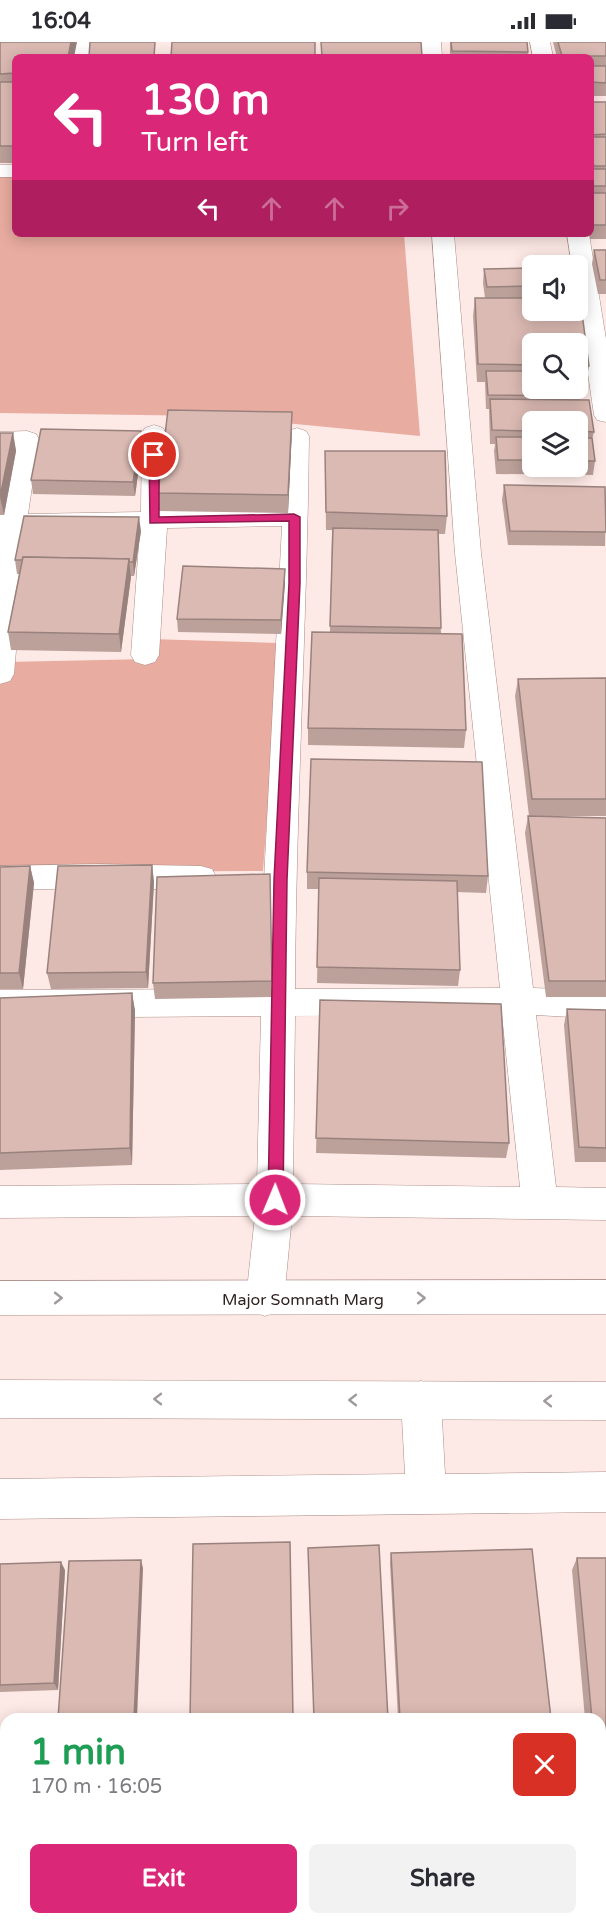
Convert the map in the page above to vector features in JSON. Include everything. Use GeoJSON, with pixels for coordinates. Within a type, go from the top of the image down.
{"type":"FeatureCollection","features":[{"type":"Feature","properties":{"kind":"street"},"geometry":{"type":"LineString","coordinates":[[444,237],[461,313],[468,553],[540,1204]]}},
{"type":"Feature","properties":{"kind":"street"},"geometry":{"type":"LineString","coordinates":[[585,244],[598,312],[606,415]]}},
{"type":"Feature","properties":{"kind":"street"},"geometry":{"type":"LineString","coordinates":[[145,655],[154,520],[154,433]]}},
{"type":"Feature","properties":{"kind":"street"},"geometry":{"type":"LineString","coordinates":[[265,1299],[275,1200],[280,880],[294,583],[297,436]]}},
{"type":"Feature","properties":{"kind":"street"},"geometry":{"type":"LineString","coordinates":[[0,440],[27,439],[7,523],[0,674]]}},
{"type":"Feature","properties":{"kind":"street"},"geometry":{"type":"LineString","coordinates":[[7,523],[294,517]]}},
{"type":"Feature","properties":{"kind":"street"},"geometry":{"type":"LineString","coordinates":[[0,878],[100,876],[280,880]]}},
{"type":"Feature","properties":{"kind":"street"},"geometry":{"type":"LineString","coordinates":[[0,1004],[517,1001],[606,1005]]}},
{"type":"Feature","properties":{"kind":"street"},"geometry":{"type":"LineString","coordinates":[[0,1202],[275,1200],[606,1204]]}},
{"type":"Feature","properties":{"kind":"street","name":"Major Somnath Marg"},"geometry":{"type":"LineString","coordinates":[[0,1298],[606,1297]]}},
{"type":"Feature","properties":{"kind":"street"},"geometry":{"type":"LineString","coordinates":[[0,1399],[606,1401]]}},
{"type":"Feature","properties":{"kind":"street"},"geometry":{"type":"LineString","coordinates":[[421,1400],[426,1494]]}},
{"type":"Feature","properties":{"kind":"street"},"geometry":{"type":"LineString","coordinates":[[0,1499],[606,1492]]}},
{"type":"Feature","properties":{"kind":"shaded area"},"geometry":{"type":"Polygon","coordinates":[[[0,176],[12,176],[12,237],[404,237],[420,436],[211,416],[0,413],[0,176]]]}},
{"type":"Feature","properties":{"kind":"shaded area"},"geometry":{"type":"Polygon","coordinates":[[[150,639],[277,643],[275,710],[263,871],[0,872],[0,685],[6,662],[149,659],[150,639]]]}},
{"type":"Feature","properties":{"kind":"building"},"geometry":{"type":"Polygon","coordinates":[[[0,42],[71,42],[69,54],[12,54],[12,73],[0,74],[0,42]]]}},
{"type":"Feature","properties":{"kind":"building"},"geometry":{"type":"Polygon","coordinates":[[[90,42],[155,42],[154,54],[89,54],[90,42]]]}},
{"type":"Feature","properties":{"kind":"building"},"geometry":{"type":"Polygon","coordinates":[[[172,42],[315,42],[315,54],[171,54],[172,42]]]}},
{"type":"Feature","properties":{"kind":"building"},"geometry":{"type":"Polygon","coordinates":[[[321,42],[421,42],[422,54],[322,54],[321,42]]]}},
{"type":"Feature","properties":{"kind":"building"},"geometry":{"type":"Polygon","coordinates":[[[451,42],[527,42],[528,52],[452,51],[451,42]]]}},
{"type":"Feature","properties":{"kind":"building"},"geometry":{"type":"Polygon","coordinates":[[[558,42],[606,42],[606,56],[561,54],[558,42]]]}},
{"type":"Feature","properties":{"kind":"building"},"geometry":{"type":"Polygon","coordinates":[[[594,66],[606,66],[606,83],[594,82],[594,66]]]}},
{"type":"Feature","properties":{"kind":"building"},"geometry":{"type":"Polygon","coordinates":[[[0,82],[12,82],[12,146],[0,146],[0,82]]]}},
{"type":"Feature","properties":{"kind":"building"},"geometry":{"type":"Polygon","coordinates":[[[594,102],[606,102],[606,134],[594,135],[594,102]]]}},
{"type":"Feature","properties":{"kind":"building"},"geometry":{"type":"Polygon","coordinates":[[[594,137],[606,137],[606,166],[594,166],[594,137]]]}},
{"type":"Feature","properties":{"kind":"building"},"geometry":{"type":"Polygon","coordinates":[[[594,169],[606,169],[606,186],[594,186],[594,169]]]}},
{"type":"Feature","properties":{"kind":"building"},"geometry":{"type":"Polygon","coordinates":[[[594,193],[606,193],[606,225],[594,225],[594,193]]]}},
{"type":"Feature","properties":{"kind":"building"},"geometry":{"type":"Polygon","coordinates":[[[594,250],[606,250],[606,280],[600,280],[594,250]]]}},
{"type":"Feature","properties":{"kind":"building"},"geometry":{"type":"Polygon","coordinates":[[[522,268],[522,286],[487,287],[484,269],[522,268]]]}},
{"type":"Feature","properties":{"kind":"building"},"geometry":{"type":"Polygon","coordinates":[[[475,298],[522,298],[522,321],[583,321],[585,333],[522,333],[522,365],[478,364],[475,298]]]}},
{"type":"Feature","properties":{"kind":"building"},"geometry":{"type":"Polygon","coordinates":[[[486,371],[522,371],[522,395],[488,395],[486,371]]]}},
{"type":"Feature","properties":{"kind":"building"},"geometry":{"type":"Polygon","coordinates":[[[490,399],[589,400],[594,432],[588,432],[588,411],[522,411],[522,431],[492,430],[490,399]]]}},
{"type":"Feature","properties":{"kind":"building"},"geometry":{"type":"Polygon","coordinates":[[[168,410],[292,412],[288,495],[158,493],[168,410]]]}},
{"type":"Feature","properties":{"kind":"building"},"geometry":{"type":"Polygon","coordinates":[[[41,429],[141,431],[133,482],[31,480],[41,429]]]}},
{"type":"Feature","properties":{"kind":"building"},"geometry":{"type":"Polygon","coordinates":[[[0,433],[13,433],[0,497],[0,433]]]}},
{"type":"Feature","properties":{"kind":"building"},"geometry":{"type":"Polygon","coordinates":[[[496,437],[522,437],[522,460],[498,460],[496,437]]]}},
{"type":"Feature","properties":{"kind":"building"},"geometry":{"type":"Polygon","coordinates":[[[588,438],[592,438],[595,461],[588,461],[588,438]]]}},
{"type":"Feature","properties":{"kind":"building"},"geometry":{"type":"Polygon","coordinates":[[[325,451],[445,451],[447,516],[326,512],[325,451]]]}},
{"type":"Feature","properties":{"kind":"building"},"geometry":{"type":"Polygon","coordinates":[[[504,485],[605,487],[606,532],[510,531],[504,485]]]}},
{"type":"Feature","properties":{"kind":"building"},"geometry":{"type":"Polygon","coordinates":[[[24,516],[139,517],[133,562],[129,562],[129,559],[23,557],[22,560],[15,560],[24,516]]]}},
{"type":"Feature","properties":{"kind":"building"},"geometry":{"type":"Polygon","coordinates":[[[333,528],[438,530],[441,628],[330,626],[333,528]]]}},
{"type":"Feature","properties":{"kind":"building"},"geometry":{"type":"Polygon","coordinates":[[[23,557],[129,559],[119,634],[8,632],[23,557]]]}},
{"type":"Feature","properties":{"kind":"building"},"geometry":{"type":"Polygon","coordinates":[[[183,566],[285,569],[281,620],[177,619],[183,566]]]}},
{"type":"Feature","properties":{"kind":"building"},"geometry":{"type":"Polygon","coordinates":[[[312,632],[462,634],[466,730],[308,728],[312,632]]]}},
{"type":"Feature","properties":{"kind":"building"},"geometry":{"type":"Polygon","coordinates":[[[606,678],[606,799],[532,799],[518,679],[606,678]]]}},
{"type":"Feature","properties":{"kind":"building"},"geometry":{"type":"Polygon","coordinates":[[[311,759],[482,762],[488,876],[307,872],[311,759]]]}},
{"type":"Feature","properties":{"kind":"building"},"geometry":{"type":"Polygon","coordinates":[[[528,816],[606,818],[606,981],[549,981],[528,816]]]}},
{"type":"Feature","properties":{"kind":"building"},"geometry":{"type":"Polygon","coordinates":[[[152,865],[146,972],[47,973],[58,866],[152,865]]]}},
{"type":"Feature","properties":{"kind":"building"},"geometry":{"type":"Polygon","coordinates":[[[30,866],[19,973],[0,973],[0,867],[30,866]]]}},
{"type":"Feature","properties":{"kind":"building"},"geometry":{"type":"Polygon","coordinates":[[[270,874],[272,981],[153,983],[157,877],[270,874]]]}},
{"type":"Feature","properties":{"kind":"building"},"geometry":{"type":"Polygon","coordinates":[[[319,878],[457,881],[460,970],[317,967],[319,878]]]}},
{"type":"Feature","properties":{"kind":"building"},"geometry":{"type":"Polygon","coordinates":[[[132,993],[130,1148],[0,1153],[0,998],[132,993]]]}},
{"type":"Feature","properties":{"kind":"building"},"geometry":{"type":"Polygon","coordinates":[[[320,1000],[501,1004],[509,1143],[316,1138],[320,1000]]]}},
{"type":"Feature","properties":{"kind":"building"},"geometry":{"type":"Polygon","coordinates":[[[567,1009],[606,1010],[606,1148],[579,1147],[567,1009]]]}},
{"type":"Feature","properties":{"kind":"building"},"geometry":{"type":"Polygon","coordinates":[[[290,1542],[293,1713],[190,1713],[193,1544],[290,1542]]]}},
{"type":"Feature","properties":{"kind":"building"},"geometry":{"type":"Polygon","coordinates":[[[379,1545],[388,1713],[314,1713],[308,1548],[379,1545]]]}},
{"type":"Feature","properties":{"kind":"building"},"geometry":{"type":"Polygon","coordinates":[[[532,1549],[550,1713],[400,1713],[391,1553],[532,1549]]]}},
{"type":"Feature","properties":{"kind":"building"},"geometry":{"type":"Polygon","coordinates":[[[577,1558],[606,1558],[606,1713],[591,1713],[577,1558]]]}},
{"type":"Feature","properties":{"kind":"building"},"geometry":{"type":"Polygon","coordinates":[[[141,1560],[134,1713],[58,1713],[69,1561],[141,1560]]]}},
{"type":"Feature","properties":{"kind":"building"},"geometry":{"type":"Polygon","coordinates":[[[61,1562],[54,1683],[0,1685],[0,1564],[61,1562]]]}},
{"type":"Feature","properties":{"kind":"route"},"geometry":{"type":"LineString","coordinates":[[154,455],[154,520],[294,517],[294,583],[280,880],[275,1200]]}}]}
